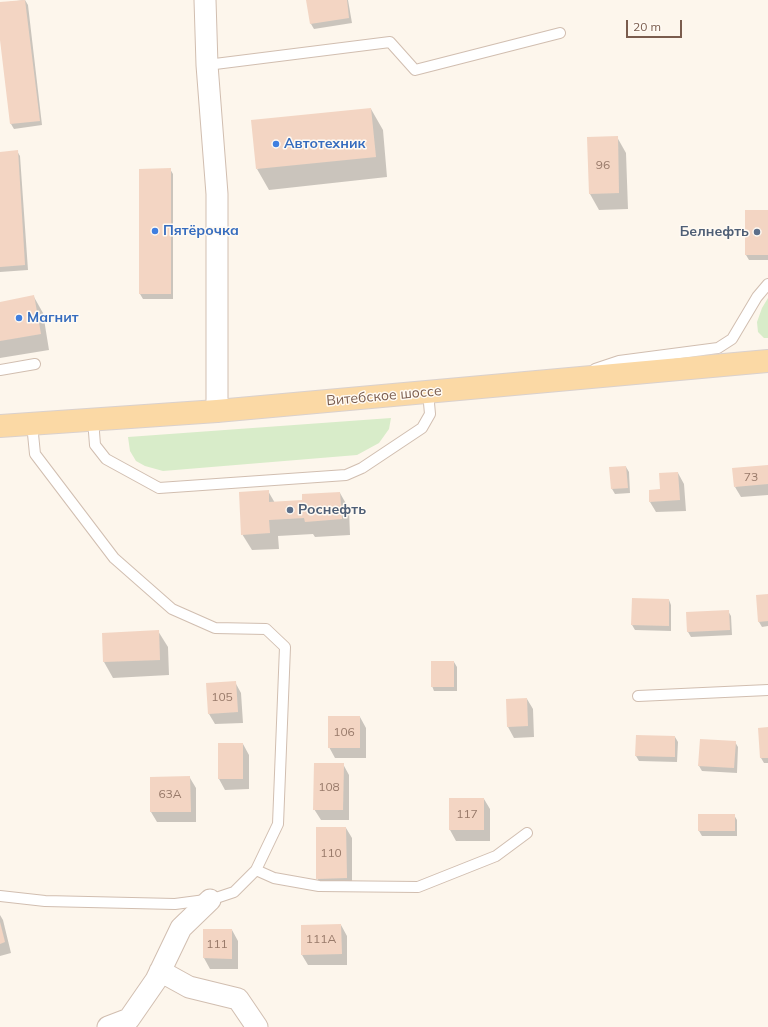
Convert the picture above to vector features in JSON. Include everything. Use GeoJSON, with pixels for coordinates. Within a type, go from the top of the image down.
{"type":"FeatureCollection","features":[{"type":"Feature","properties":{"kind":"main road","name":"Витебское шоссе"},"geometry":{"type":"LineString","coordinates":[[0,426],[217,411],[567,378],[768,361]]}},
{"type":"Feature","properties":{"kind":"street"},"geometry":{"type":"LineString","coordinates":[[204,0],[207,65],[217,194],[217,411]]}},
{"type":"Feature","properties":{"kind":"street"},"geometry":{"type":"LineString","coordinates":[[108,1027],[129,1019],[160,971],[181,928],[210,900]]}},
{"type":"Feature","properties":{"kind":"street"},"geometry":{"type":"LineString","coordinates":[[160,971],[189,987],[238,999],[256,1027]]}},
{"type":"Feature","properties":{"kind":"lane"},"geometry":{"type":"LineString","coordinates":[[207,65],[390,42],[415,70],[560,33]]}},
{"type":"Feature","properties":{"kind":"lane"},"geometry":{"type":"LineString","coordinates":[[567,378],[620,361],[718,348],[732,339],[757,297],[768,284]]}},
{"type":"Feature","properties":{"kind":"lane"},"geometry":{"type":"LineString","coordinates":[[0,370],[35,364]]}},
{"type":"Feature","properties":{"kind":"lane"},"geometry":{"type":"LineString","coordinates":[[93,419],[95,445],[106,459],[159,488],[346,475],[362,468],[422,428],[430,414],[428,392]]}},
{"type":"Feature","properties":{"kind":"lane"},"geometry":{"type":"LineString","coordinates":[[0,896],[45,901],[175,904],[210,900],[234,892],[256,870],[278,824],[285,648],[266,629],[215,628],[172,609],[114,558],[35,454],[32,424]]}},
{"type":"Feature","properties":{"kind":"lane"},"geometry":{"type":"LineString","coordinates":[[638,696],[768,690]]}},
{"type":"Feature","properties":{"kind":"lane"},"geometry":{"type":"LineString","coordinates":[[256,870],[274,878],[319,886],[418,887],[496,856],[527,833]]}},
{"type":"Feature","properties":{"kind":"green space"},"geometry":{"type":"Polygon","coordinates":[[[768,298],[768,338],[764,338],[758,332],[757,322],[762,308],[768,298]]]}},
{"type":"Feature","properties":{"kind":"green space"},"geometry":{"type":"Polygon","coordinates":[[[391,418],[389,429],[379,443],[357,455],[163,471],[145,466],[136,461],[130,451],[128,437],[391,418]]]}},
{"type":"Feature","properties":{"kind":"building"},"geometry":{"type":"Polygon","coordinates":[[[25,0],[40,121],[10,124],[0,40],[0,2],[25,0]]]}},
{"type":"Feature","properties":{"kind":"building"},"geometry":{"type":"Polygon","coordinates":[[[306,0],[347,0],[349,18],[310,24],[306,0]]]}},
{"type":"Feature","properties":{"kind":"building"},"geometry":{"type":"Polygon","coordinates":[[[371,108],[376,157],[256,169],[251,120],[371,108]]]}},
{"type":"Feature","properties":{"kind":"building"},"geometry":{"type":"Polygon","coordinates":[[[618,136],[619,193],[589,194],[587,137],[618,136]]]}},
{"type":"Feature","properties":{"kind":"building"},"geometry":{"type":"Polygon","coordinates":[[[18,150],[25,265],[0,267],[0,152],[18,150]]]}},
{"type":"Feature","properties":{"kind":"building","name":"Пятёрочка"},"geometry":{"type":"Polygon","coordinates":[[[171,168],[171,294],[139,294],[139,169],[171,168]]]}},
{"type":"Feature","properties":{"kind":"building","name":"Белнефть"},"geometry":{"type":"Polygon","coordinates":[[[745,210],[768,210],[768,255],[745,255],[745,210]]]}},
{"type":"Feature","properties":{"kind":"building","name":"Магнит"},"geometry":{"type":"Polygon","coordinates":[[[34,295],[41,334],[0,341],[0,302],[34,295]]]}},
{"type":"Feature","properties":{"kind":"building"},"geometry":{"type":"Polygon","coordinates":[[[768,465],[768,484],[734,487],[732,468],[768,465]]]}},
{"type":"Feature","properties":{"kind":"building"},"geometry":{"type":"Polygon","coordinates":[[[626,466],[628,488],[611,489],[609,467],[626,466]]]}},
{"type":"Feature","properties":{"kind":"building"},"geometry":{"type":"Polygon","coordinates":[[[678,472],[680,500],[649,502],[649,490],[660,489],[659,473],[678,472]]]}},
{"type":"Feature","properties":{"kind":"building","name":"Роснефть"},"geometry":{"type":"Polygon","coordinates":[[[269,490],[269,502],[302,500],[302,494],[340,492],[342,519],[305,522],[304,518],[269,520],[270,533],[241,535],[239,492],[269,490]]]}},
{"type":"Feature","properties":{"kind":"building"},"geometry":{"type":"Polygon","coordinates":[[[768,594],[768,621],[758,622],[756,595],[768,594]]]}},
{"type":"Feature","properties":{"kind":"building"},"geometry":{"type":"Polygon","coordinates":[[[632,598],[669,599],[669,626],[631,625],[632,598]]]}},
{"type":"Feature","properties":{"kind":"building"},"geometry":{"type":"Polygon","coordinates":[[[729,610],[730,630],[687,632],[686,612],[729,610]]]}},
{"type":"Feature","properties":{"kind":"building"},"geometry":{"type":"Polygon","coordinates":[[[159,630],[160,660],[103,662],[102,633],[159,630]]]}},
{"type":"Feature","properties":{"kind":"building"},"geometry":{"type":"Polygon","coordinates":[[[431,661],[454,661],[454,687],[431,687],[431,661]]]}},
{"type":"Feature","properties":{"kind":"building"},"geometry":{"type":"Polygon","coordinates":[[[236,681],[238,712],[208,714],[206,683],[236,681]]]}},
{"type":"Feature","properties":{"kind":"building"},"geometry":{"type":"Polygon","coordinates":[[[527,698],[528,726],[507,727],[506,699],[527,698]]]}},
{"type":"Feature","properties":{"kind":"building"},"geometry":{"type":"Polygon","coordinates":[[[328,716],[360,716],[360,748],[328,748],[328,716]]]}},
{"type":"Feature","properties":{"kind":"building"},"geometry":{"type":"Polygon","coordinates":[[[768,727],[768,758],[760,758],[758,728],[768,727]]]}},
{"type":"Feature","properties":{"kind":"building"},"geometry":{"type":"Polygon","coordinates":[[[636,735],[675,736],[675,757],[635,756],[636,735]]]}},
{"type":"Feature","properties":{"kind":"building"},"geometry":{"type":"Polygon","coordinates":[[[700,739],[736,741],[734,768],[698,766],[700,739]]]}},
{"type":"Feature","properties":{"kind":"building"},"geometry":{"type":"Polygon","coordinates":[[[218,743],[243,743],[243,779],[218,779],[218,743]]]}},
{"type":"Feature","properties":{"kind":"building"},"geometry":{"type":"Polygon","coordinates":[[[314,763],[344,763],[343,810],[313,810],[314,763]]]}},
{"type":"Feature","properties":{"kind":"building"},"geometry":{"type":"Polygon","coordinates":[[[190,776],[191,812],[150,812],[150,777],[190,776]]]}},
{"type":"Feature","properties":{"kind":"building"},"geometry":{"type":"Polygon","coordinates":[[[449,798],[484,798],[484,830],[449,830],[449,798]]]}},
{"type":"Feature","properties":{"kind":"building"},"geometry":{"type":"Polygon","coordinates":[[[698,814],[735,814],[735,831],[698,831],[698,814]]]}},
{"type":"Feature","properties":{"kind":"building"},"geometry":{"type":"Polygon","coordinates":[[[316,827],[346,827],[347,878],[316,879],[316,827]]]}},
{"type":"Feature","properties":{"kind":"building"},"geometry":{"type":"Polygon","coordinates":[[[0,922],[5,942],[0,944],[0,922]]]}},
{"type":"Feature","properties":{"kind":"building"},"geometry":{"type":"Polygon","coordinates":[[[341,924],[342,954],[301,955],[301,925],[341,924]]]}},
{"type":"Feature","properties":{"kind":"building"},"geometry":{"type":"Polygon","coordinates":[[[203,929],[232,929],[232,959],[203,958],[203,929]]]}},
{"type":"Feature","properties":{"kind":"place","name":"Автотехник"},"geometry":{"type":"Point","coordinates":[276,144]}},
{"type":"Feature","properties":{"kind":"place","name":"Пятёрочка"},"geometry":{"type":"Point","coordinates":[155,231]}},
{"type":"Feature","properties":{"kind":"place","name":"Белнефть"},"geometry":{"type":"Point","coordinates":[757,232]}},
{"type":"Feature","properties":{"kind":"place","name":"Магнит"},"geometry":{"type":"Point","coordinates":[19,318]}},
{"type":"Feature","properties":{"kind":"place","name":"Роснефть"},"geometry":{"type":"Point","coordinates":[290,510]}}]}
